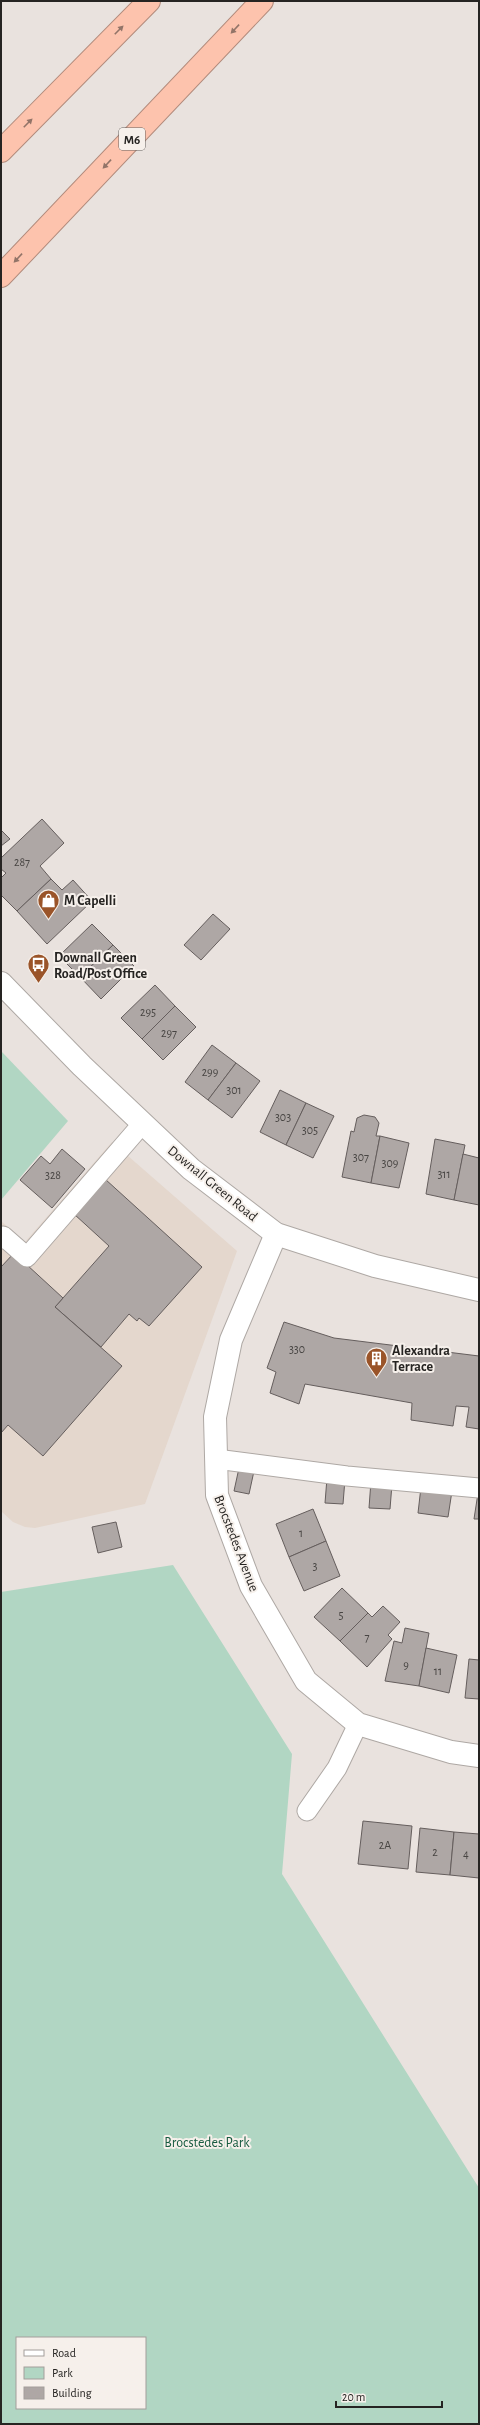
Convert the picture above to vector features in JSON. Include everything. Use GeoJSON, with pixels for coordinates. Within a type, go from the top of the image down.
{"type":"FeatureCollection","features":[{"type":"Feature","properties":{"kind":"highway"},"geometry":{"type":"LineString","coordinates":[[1,151],[149,1]]}},
{"type":"Feature","properties":{"kind":"highway","name":"M6"},"geometry":{"type":"LineString","coordinates":[[1,276],[262,1]]}},
{"type":"Feature","properties":{"kind":"street","name":"Downall Green Road"},"geometry":{"type":"LineString","coordinates":[[1,983],[82,1066],[191,1168],[276,1234],[375,1266],[479,1290]]}},
{"type":"Feature","properties":{"kind":"street","name":"Brocstedes Avenue"},"geometry":{"type":"LineString","coordinates":[[276,1234],[231,1340],[215,1417],[217,1495],[251,1586],[306,1681],[358,1724],[450,1752],[479,1756]]}},
{"type":"Feature","properties":{"kind":"lane"},"geometry":{"type":"LineString","coordinates":[[1,1239],[3,1236],[27,1257],[143,1124]]}},
{"type":"Feature","properties":{"kind":"lane"},"geometry":{"type":"LineString","coordinates":[[216,1459],[347,1476],[479,1488]]}},
{"type":"Feature","properties":{"kind":"lane"},"geometry":{"type":"LineString","coordinates":[[307,1811],[337,1768],[358,1724]]}},
{"type":"Feature","properties":{"kind":"shaded area"},"geometry":{"type":"Polygon","coordinates":[[[112,1142],[237,1251],[145,1504],[35,1528],[25,1527],[13,1522],[1,1511],[1,1221],[25,1242],[112,1142]]]}},
{"type":"Feature","properties":{"kind":"green space"},"geometry":{"type":"Polygon","coordinates":[[[1,1051],[68,1121],[1,1200],[1,1051]]]}},
{"type":"Feature","properties":{"kind":"green space","name":"Brocstedes Park"},"geometry":{"type":"Polygon","coordinates":[[[173,1565],[292,1754],[282,1874],[479,2188],[479,2424],[1,2424],[1,1592],[173,1565]]]}},
{"type":"Feature","properties":{"kind":"building"},"geometry":{"type":"Polygon","coordinates":[[[42,819],[64,843],[40,866],[51,879],[17,911],[1,895],[1,878],[6,873],[1,869],[1,858],[42,819]]]}},
{"type":"Feature","properties":{"kind":"building"},"geometry":{"type":"Polygon","coordinates":[[[1,830],[10,839],[1,846],[1,830]]]}},
{"type":"Feature","properties":{"kind":"building"},"geometry":{"type":"Polygon","coordinates":[[[51,879],[62,890],[73,880],[92,901],[47,944],[17,911],[51,879]]]}},
{"type":"Feature","properties":{"kind":"building"},"geometry":{"type":"Polygon","coordinates":[[[213,914],[230,929],[201,960],[184,945],[213,914]]]}},
{"type":"Feature","properties":{"kind":"building"},"geometry":{"type":"Polygon","coordinates":[[[92,924],[113,945],[80,977],[59,956],[92,924]]]}},
{"type":"Feature","properties":{"kind":"building"},"geometry":{"type":"Polygon","coordinates":[[[113,945],[134,966],[101,999],[80,977],[113,945]]]}},
{"type":"Feature","properties":{"kind":"building"},"geometry":{"type":"Polygon","coordinates":[[[155,985],[175,1006],[142,1039],[121,1018],[155,985]]]}},
{"type":"Feature","properties":{"kind":"building"},"geometry":{"type":"Polygon","coordinates":[[[175,1006],[196,1027],[163,1060],[142,1039],[175,1006]]]}},
{"type":"Feature","properties":{"kind":"building"},"geometry":{"type":"Polygon","coordinates":[[[212,1045],[236,1063],[208,1100],[185,1082],[212,1045]]]}},
{"type":"Feature","properties":{"kind":"building"},"geometry":{"type":"Polygon","coordinates":[[[236,1063],[260,1081],[232,1118],[208,1100],[236,1063]]]}},
{"type":"Feature","properties":{"kind":"building"},"geometry":{"type":"Polygon","coordinates":[[[280,1090],[306,1103],[286,1145],[260,1132],[280,1090]]]}},
{"type":"Feature","properties":{"kind":"building"},"geometry":{"type":"Polygon","coordinates":[[[306,1103],[334,1116],[313,1158],[286,1145],[306,1103]]]}},
{"type":"Feature","properties":{"kind":"building"},"geometry":{"type":"Polygon","coordinates":[[[364,1115],[375,1117],[379,1123],[376,1136],[380,1136],[371,1183],[342,1177],[351,1131],[354,1132],[357,1118],[364,1115]]]}},
{"type":"Feature","properties":{"kind":"building"},"geometry":{"type":"Polygon","coordinates":[[[380,1136],[409,1143],[399,1188],[371,1183],[380,1136]]]}},
{"type":"Feature","properties":{"kind":"building"},"geometry":{"type":"Polygon","coordinates":[[[435,1139],[465,1145],[454,1200],[426,1194],[435,1139]]]}},
{"type":"Feature","properties":{"kind":"building"},"geometry":{"type":"Polygon","coordinates":[[[62,1149],[85,1169],[52,1208],[20,1180],[41,1156],[50,1164],[62,1149]]]}},
{"type":"Feature","properties":{"kind":"building"},"geometry":{"type":"Polygon","coordinates":[[[463,1154],[479,1158],[479,1205],[454,1200],[463,1154]]]}},
{"type":"Feature","properties":{"kind":"building"},"geometry":{"type":"Polygon","coordinates":[[[105,1179],[202,1267],[149,1326],[139,1318],[137,1321],[129,1314],[101,1347],[55,1307],[109,1246],[74,1214],[105,1179]]]}},
{"type":"Feature","properties":{"kind":"building"},"geometry":{"type":"Polygon","coordinates":[[[14,1253],[63,1298],[55,1307],[122,1366],[43,1456],[8,1425],[1,1433],[1,1267],[14,1253]]]}},
{"type":"Feature","properties":{"kind":"building","name":"Alexandra Terrace"},"geometry":{"type":"Polygon","coordinates":[[[284,1322],[334,1338],[479,1356],[479,1429],[466,1427],[469,1407],[456,1406],[453,1426],[411,1420],[412,1403],[305,1384],[299,1404],[270,1393],[276,1372],[267,1368],[284,1322]]]}},
{"type":"Feature","properties":{"kind":"building"},"geometry":{"type":"Polygon","coordinates":[[[239,1468],[254,1471],[249,1494],[234,1491],[239,1468]]]}},
{"type":"Feature","properties":{"kind":"building"},"geometry":{"type":"Polygon","coordinates":[[[327,1478],[345,1479],[343,1504],[325,1503],[327,1478]]]}},
{"type":"Feature","properties":{"kind":"building"},"geometry":{"type":"Polygon","coordinates":[[[371,1481],[392,1484],[390,1509],[369,1508],[371,1481]]]}},
{"type":"Feature","properties":{"kind":"building"},"geometry":{"type":"Polygon","coordinates":[[[421,1487],[452,1491],[448,1517],[418,1513],[421,1487]]]}},
{"type":"Feature","properties":{"kind":"building"},"geometry":{"type":"Polygon","coordinates":[[[478,1493],[479,1519],[474,1519],[478,1493]]]}},
{"type":"Feature","properties":{"kind":"building"},"geometry":{"type":"Polygon","coordinates":[[[313,1509],[326,1541],[289,1557],[276,1524],[313,1509]]]}},
{"type":"Feature","properties":{"kind":"building"},"geometry":{"type":"Polygon","coordinates":[[[116,1522],[122,1547],[98,1553],[92,1527],[116,1522]]]}},
{"type":"Feature","properties":{"kind":"building"},"geometry":{"type":"Polygon","coordinates":[[[326,1541],[340,1576],[304,1591],[289,1557],[326,1541]]]}},
{"type":"Feature","properties":{"kind":"building"},"geometry":{"type":"Polygon","coordinates":[[[342,1588],[368,1613],[340,1641],[314,1617],[342,1588]]]}},
{"type":"Feature","properties":{"kind":"building"},"geometry":{"type":"Polygon","coordinates":[[[383,1606],[400,1622],[388,1635],[392,1639],[367,1667],[340,1641],[368,1613],[372,1617],[383,1606]]]}},
{"type":"Feature","properties":{"kind":"building"},"geometry":{"type":"Polygon","coordinates":[[[405,1628],[429,1633],[419,1686],[385,1681],[394,1641],[402,1643],[405,1628]]]}},
{"type":"Feature","properties":{"kind":"building"},"geometry":{"type":"Polygon","coordinates":[[[426,1648],[457,1655],[449,1693],[419,1686],[426,1648]]]}},
{"type":"Feature","properties":{"kind":"building"},"geometry":{"type":"Polygon","coordinates":[[[469,1659],[479,1660],[479,1699],[465,1698],[469,1659]]]}},
{"type":"Feature","properties":{"kind":"building"},"geometry":{"type":"Polygon","coordinates":[[[363,1821],[412,1826],[408,1869],[358,1864],[363,1821]]]}},
{"type":"Feature","properties":{"kind":"building"},"geometry":{"type":"Polygon","coordinates":[[[420,1828],[454,1832],[450,1875],[416,1872],[420,1828]]]}},
{"type":"Feature","properties":{"kind":"building"},"geometry":{"type":"Polygon","coordinates":[[[454,1832],[479,1834],[479,1878],[450,1875],[454,1832]]]}},
{"type":"Feature","properties":{"kind":"place","name":"M Capelli"},"geometry":{"type":"Point","coordinates":[49,920]}},
{"type":"Feature","properties":{"kind":"place","name":"Downall Green Road/Post Office"},"geometry":{"type":"Point","coordinates":[38,984]}},
{"type":"Feature","properties":{"kind":"place","name":"Alexandra Terrace"},"geometry":{"type":"Point","coordinates":[377,1378]}}]}
